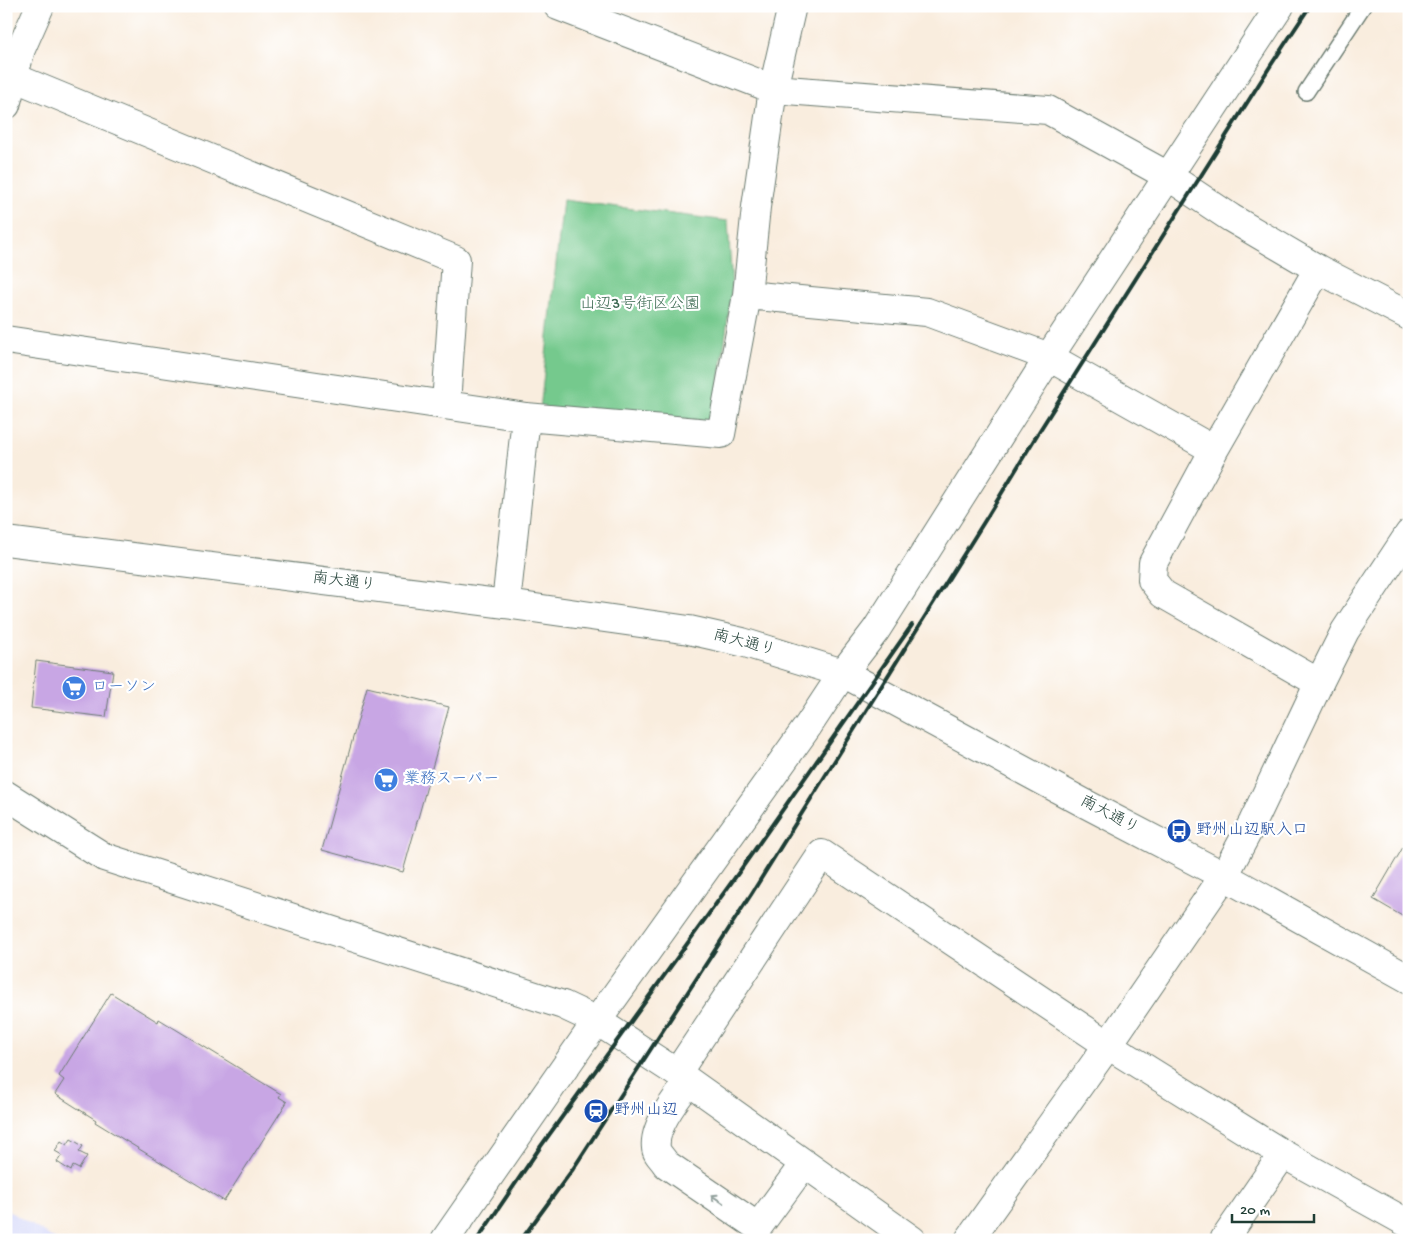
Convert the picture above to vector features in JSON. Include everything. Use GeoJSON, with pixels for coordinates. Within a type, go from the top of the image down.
{"type":"FeatureCollection","features":[{"type":"Feature","properties":{"kind":"street"},"geometry":{"type":"LineString","coordinates":[[6,105],[21,49],[40,6]]}},
{"type":"Feature","properties":{"kind":"street"},"geometry":{"type":"LineString","coordinates":[[558,6],[773,89],[1048,110],[1168,176],[1231,218],[1318,268],[1405,305]]}},
{"type":"Feature","properties":{"kind":"street"},"geometry":{"type":"LineString","coordinates":[[6,340],[526,417],[721,434],[747,295],[756,207],[773,89],[792,6]]}},
{"type":"Feature","properties":{"kind":"street"},"geometry":{"type":"LineString","coordinates":[[445,1240],[597,1021],[808,726],[843,673],[876,630],[1049,357],[1280,6]]}},
{"type":"Feature","properties":{"kind":"street"},"geometry":{"type":"LineString","coordinates":[[13,77],[456,260],[446,404]]}},
{"type":"Feature","properties":{"kind":"street"},"geometry":{"type":"LineString","coordinates":[[1318,268],[1214,450],[1153,564],[1152,580],[1163,594],[1319,683]]}},
{"type":"Feature","properties":{"kind":"street"},"geometry":{"type":"LineString","coordinates":[[747,295],[927,312],[1049,357],[1214,450]]}},
{"type":"Feature","properties":{"kind":"street"},"geometry":{"type":"LineString","coordinates":[[506,604],[526,417]]}},
{"type":"Feature","properties":{"kind":"street"},"geometry":{"type":"LineString","coordinates":[[969,1240],[1108,1045],[1224,876],[1345,631],[1409,534]]}},
{"type":"Feature","properties":{"kind":"street","name":"南大通り"},"geometry":{"type":"LineString","coordinates":[[6,541],[506,604],[689,630],[742,642],[843,673],[1093,808],[1224,876],[1409,978]]}},
{"type":"Feature","properties":{"kind":"street"},"geometry":{"type":"LineString","coordinates":[[6,795],[104,857],[563,1005],[597,1021],[683,1077],[912,1240]]}},
{"type":"Feature","properties":{"kind":"street"},"geometry":{"type":"LineString","coordinates":[[804,1164],[755,1233],[666,1164],[656,1149],[656,1136],[683,1077],[822,854],[1108,1045],[1283,1154],[1409,1224]]}},
{"type":"Feature","properties":{"kind":"street"},"geometry":{"type":"LineString","coordinates":[[1224,1240],[1283,1154]]}},
{"type":"Feature","properties":{"kind":"lane"},"geometry":{"type":"LineString","coordinates":[[1306,92],[1363,6]]}},
{"type":"Feature","properties":{"kind":"shaded area"},"geometry":{"type":"Polygon","coordinates":[[[6,1209],[56,1240],[6,1240],[6,1209]]]}},
{"type":"Feature","properties":{"kind":"green space","name":"山辺3号街区公園"},"geometry":{"type":"Polygon","coordinates":[[[563,200],[728,221],[732,288],[714,422],[540,410],[563,200]]]}},
{"type":"Feature","properties":{"kind":"building"},"geometry":{"type":"Polygon","coordinates":[[[36,661],[113,671],[106,717],[31,708],[36,661]]]}},
{"type":"Feature","properties":{"kind":"building"},"geometry":{"type":"Polygon","coordinates":[[[367,687],[449,707],[403,872],[322,850],[367,687]]]}},
{"type":"Feature","properties":{"kind":"building"},"geometry":{"type":"Polygon","coordinates":[[[1409,837],[1409,920],[1373,899],[1409,837]]]}},
{"type":"Feature","properties":{"kind":"building"},"geometry":{"type":"Polygon","coordinates":[[[111,993],[158,1022],[159,1019],[281,1094],[279,1097],[287,1102],[224,1201],[95,1122],[96,1120],[55,1094],[64,1080],[59,1076],[111,993]]]}},
{"type":"Feature","properties":{"kind":"building"},"geometry":{"type":"Polygon","coordinates":[[[71,1139],[83,1146],[79,1152],[87,1156],[79,1169],[73,1166],[71,1171],[57,1162],[62,1155],[55,1151],[61,1141],[67,1145],[71,1139]]]}},
{"type":"Feature","properties":{"kind":"railway"},"geometry":{"type":"LineString","coordinates":[[521,1240],[573,1169],[752,893],[1040,430],[1310,6]]}},
{"type":"Feature","properties":{"kind":"railway"},"geometry":{"type":"LineString","coordinates":[[477,1240],[541,1146],[739,872],[912,625]]}},
{"type":"Feature","properties":{"kind":"place","name":"ローソン"},"geometry":{"type":"Point","coordinates":[74,688]}},
{"type":"Feature","properties":{"kind":"place","name":"業務スーパー"},"geometry":{"type":"Point","coordinates":[386,780]}},
{"type":"Feature","properties":{"kind":"place","name":"野州山辺駅入口"},"geometry":{"type":"Point","coordinates":[1179,831]}},
{"type":"Feature","properties":{"kind":"place","name":"野州山辺"},"geometry":{"type":"Point","coordinates":[596,1111]}}]}
